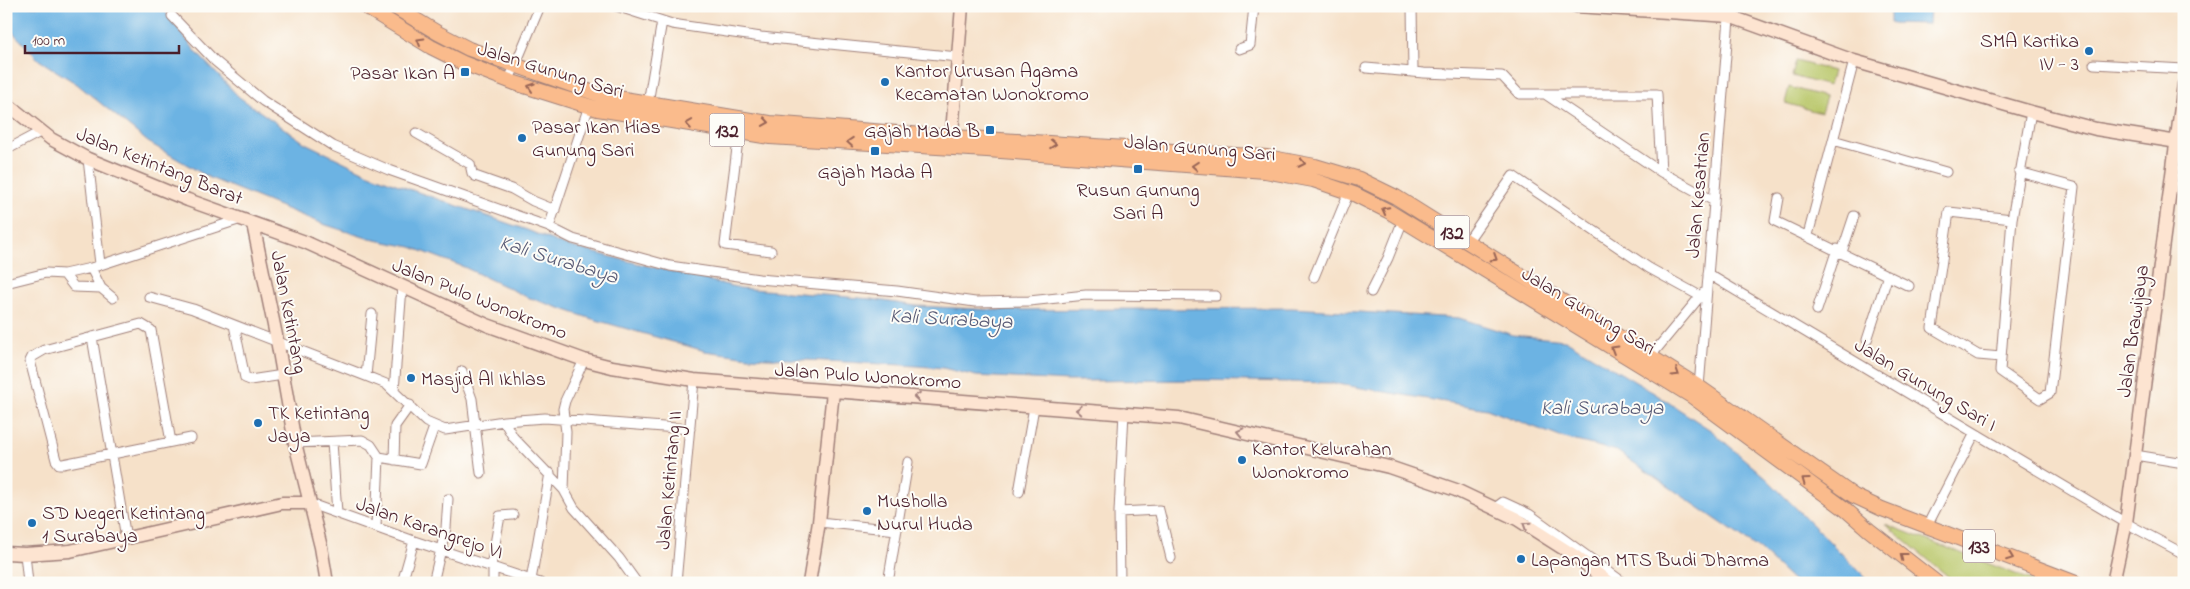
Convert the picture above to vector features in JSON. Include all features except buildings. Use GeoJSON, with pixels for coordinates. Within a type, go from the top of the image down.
{"type":"FeatureCollection","features":[{"type":"Feature","properties":{"kind":"main road","name":"Jalan Gunung Sari"},"geometry":{"type":"LineString","coordinates":[[364,6],[431,47],[463,63],[589,106],[770,137],[952,143],[1231,162],[1289,161],[1359,179],[1396,197],[1468,242],[1556,306],[1693,397],[1845,509],[1937,583]]}},
{"type":"Feature","properties":{"kind":"main road","name":"Jalan Gunung Sari"},"geometry":{"type":"LineString","coordinates":[[394,6],[438,33],[469,49],[600,95],[770,123],[952,143]]}},
{"type":"Feature","properties":{"kind":"main road","name":"Jalan Gunung Sari"},"geometry":{"type":"LineString","coordinates":[[1231,162],[1313,180],[1349,192],[1403,220],[1650,357],[1699,387],[1854,496]]}},
{"type":"Feature","properties":{"kind":"main road"},"geometry":{"type":"LineString","coordinates":[[1845,509],[1851,509],[1856,505],[1854,496]]}},
{"type":"Feature","properties":{"kind":"main road","name":"133"},"geometry":{"type":"LineString","coordinates":[[1854,496],[1882,509],[2076,583]]}},
{"type":"Feature","properties":{"kind":"main road"},"geometry":{"type":"LineString","coordinates":[[1869,530],[1866,522],[1869,514],[1872,510],[1882,509]]}},
{"type":"Feature","properties":{"kind":"street"},"geometry":{"type":"LineString","coordinates":[[509,80],[540,6]]}},
{"type":"Feature","properties":{"kind":"street"},"geometry":{"type":"LineString","coordinates":[[616,6],[662,21],[761,37],[958,57]]}},
{"type":"Feature","properties":{"kind":"street"},"geometry":{"type":"LineString","coordinates":[[952,143],[962,6]]}},
{"type":"Feature","properties":{"kind":"street"},"geometry":{"type":"LineString","coordinates":[[1239,50],[1250,45],[1254,6]]}},
{"type":"Feature","properties":{"kind":"street"},"geometry":{"type":"LineString","coordinates":[[1412,6],[1413,71]]}},
{"type":"Feature","properties":{"kind":"street"},"geometry":{"type":"LineString","coordinates":[[1576,6],[1730,11],[1854,61],[2096,129],[2180,143]]}},
{"type":"Feature","properties":{"kind":"street","name":"Jalan Kesatrian"},"geometry":{"type":"LineString","coordinates":[[1699,387],[1730,11]]}},
{"type":"Feature","properties":{"kind":"street"},"geometry":{"type":"LineString","coordinates":[[172,16],[215,61],[264,101],[325,141],[389,170],[549,227],[573,238],[670,266],[759,279],[897,291],[975,302],[1029,301],[1086,295],[1216,296]]}},
{"type":"Feature","properties":{"kind":"street"},"geometry":{"type":"LineString","coordinates":[[648,103],[662,21]]}},
{"type":"Feature","properties":{"kind":"street"},"geometry":{"type":"LineString","coordinates":[[1808,235],[1854,61]]}},
{"type":"Feature","properties":{"kind":"street"},"geometry":{"type":"LineString","coordinates":[[2094,64],[2184,69]]}},
{"type":"Feature","properties":{"kind":"street"},"geometry":{"type":"LineString","coordinates":[[1366,68],[1502,76],[1519,94],[1657,94],[1661,172]]}},
{"type":"Feature","properties":{"kind":"street","name":"Jalan Brawijaya"},"geometry":{"type":"LineString","coordinates":[[2113,583],[2126,523],[2180,143],[2184,84]]}},
{"type":"Feature","properties":{"kind":"street"},"geometry":{"type":"LineString","coordinates":[[1545,94],[1661,172],[1714,201]]}},
{"type":"Feature","properties":{"kind":"street","name":"Jalan Ketintang Barat"},"geometry":{"type":"LineString","coordinates":[[6,103],[40,132],[88,159],[188,200],[248,221]]}},
{"type":"Feature","properties":{"kind":"street"},"geometry":{"type":"LineString","coordinates":[[549,227],[589,106]]}},
{"type":"Feature","properties":{"kind":"street"},"geometry":{"type":"LineString","coordinates":[[2019,172],[2074,187],[2050,393],[2040,399],[2000,371],[2012,220],[2019,172],[2031,112]]}},
{"type":"Feature","properties":{"kind":"street"},"geometry":{"type":"LineString","coordinates":[[6,150],[40,132]]}},
{"type":"Feature","properties":{"kind":"street"},"geometry":{"type":"LineString","coordinates":[[739,132],[725,245],[771,251]]}},
{"type":"Feature","properties":{"kind":"street"},"geometry":{"type":"LineString","coordinates":[[416,133],[470,164],[472,173],[475,176],[512,189],[533,201],[555,210]]}},
{"type":"Feature","properties":{"kind":"street"},"geometry":{"type":"LineString","coordinates":[[1833,140],[1946,172]]}},
{"type":"Feature","properties":{"kind":"street"},"geometry":{"type":"LineString","coordinates":[[88,159],[100,264]]}},
{"type":"Feature","properties":{"kind":"street"},"geometry":{"type":"LineString","coordinates":[[1468,242],[1513,176],[1649,268],[1700,296]]}},
{"type":"Feature","properties":{"kind":"street"},"geometry":{"type":"LineString","coordinates":[[1314,277],[1349,192]]}},
{"type":"Feature","properties":{"kind":"street"},"geometry":{"type":"LineString","coordinates":[[1779,198],[1775,221],[1808,235],[1909,286]]}},
{"type":"Feature","properties":{"kind":"street"},"geometry":{"type":"LineString","coordinates":[[2001,357],[1978,355],[1932,328],[1949,212],[2012,220]]}},
{"type":"Feature","properties":{"kind":"street"},"geometry":{"type":"LineString","coordinates":[[1817,310],[1854,216]]}},
{"type":"Feature","properties":{"kind":"street"},"geometry":{"type":"LineString","coordinates":[[1370,292],[1388,258],[1403,220]]}},
{"type":"Feature","properties":{"kind":"street"},"geometry":{"type":"LineString","coordinates":[[6,283],[46,273],[64,274],[91,268],[248,221]]}},
{"type":"Feature","properties":{"kind":"street","name":"Jalan Pulo Wonokromo"},"geometry":{"type":"LineString","coordinates":[[248,221],[305,242],[487,326],[584,360],[648,374],[694,380],[833,392],[915,396],[1034,408],[1124,412],[1179,418],[1389,467],[1456,490],[1518,519],[1575,556],[1609,583]]}},
{"type":"Feature","properties":{"kind":"street","name":"Jalan Ketintang"},"geometry":{"type":"LineString","coordinates":[[248,221],[277,340],[295,443],[327,583]]}},
{"type":"Feature","properties":{"kind":"street"},"geometry":{"type":"LineString","coordinates":[[91,268],[102,288],[113,298]]}},
{"type":"Feature","properties":{"kind":"street"},"geometry":{"type":"LineString","coordinates":[[64,274],[74,287],[102,288]]}},
{"type":"Feature","properties":{"kind":"street","name":"Jalan Gunung Sari I"},"geometry":{"type":"LineString","coordinates":[[1708,274],[2126,523],[2184,554]]}},
{"type":"Feature","properties":{"kind":"street"},"geometry":{"type":"LineString","coordinates":[[1867,340],[1888,275]]}},
{"type":"Feature","properties":{"kind":"street"},"geometry":{"type":"LineString","coordinates":[[394,391],[402,287]]}},
{"type":"Feature","properties":{"kind":"street"},"geometry":{"type":"LineString","coordinates":[[1650,357],[1707,289]]}},
{"type":"Feature","properties":{"kind":"street"},"geometry":{"type":"LineString","coordinates":[[149,297],[193,309],[277,340],[386,384],[426,422],[434,427],[445,430],[544,418],[690,429]]}},
{"type":"Feature","properties":{"kind":"street"},"geometry":{"type":"LineString","coordinates":[[366,376],[372,314]]}},
{"type":"Feature","properties":{"kind":"street"},"geometry":{"type":"LineString","coordinates":[[171,442],[151,330],[146,326],[140,324],[44,350],[35,354],[30,361],[56,460],[59,464],[113,454],[191,438]]}},
{"type":"Feature","properties":{"kind":"street"},"geometry":{"type":"LineString","coordinates":[[234,325],[245,378],[250,380],[283,375]]}},
{"type":"Feature","properties":{"kind":"street"},"geometry":{"type":"LineString","coordinates":[[92,337],[126,538]]}},
{"type":"Feature","properties":{"kind":"street"},"geometry":{"type":"LineString","coordinates":[[564,490],[565,401],[584,360]]}},
{"type":"Feature","properties":{"kind":"street"},"geometry":{"type":"LineString","coordinates":[[462,371],[472,399],[481,473]]}},
{"type":"Feature","properties":{"kind":"street","name":"Jalan Ketintang II"},"geometry":{"type":"LineString","coordinates":[[676,583],[694,380]]}},
{"type":"Feature","properties":{"kind":"street"},"geometry":{"type":"LineString","coordinates":[[809,583],[819,522],[833,392]]}},
{"type":"Feature","properties":{"kind":"street"},"geometry":{"type":"LineString","coordinates":[[394,460],[395,426],[398,418],[410,405]]}},
{"type":"Feature","properties":{"kind":"street"},"geometry":{"type":"LineString","coordinates":[[1019,492],[1034,408]]}},
{"type":"Feature","properties":{"kind":"street"},"geometry":{"type":"LineString","coordinates":[[1120,583],[1119,512],[1124,412]]}},
{"type":"Feature","properties":{"kind":"street"},"geometry":{"type":"LineString","coordinates":[[504,422],[513,437],[550,473],[564,490],[574,508],[619,558],[637,583]]}},
{"type":"Feature","properties":{"kind":"street"},"geometry":{"type":"LineString","coordinates":[[379,457],[421,464],[434,427]]}},
{"type":"Feature","properties":{"kind":"street"},"geometry":{"type":"LineString","coordinates":[[1927,526],[1975,433]]}},
{"type":"Feature","properties":{"kind":"street"},"geometry":{"type":"LineString","coordinates":[[295,443],[362,440],[371,445],[379,457],[376,527]]}},
{"type":"Feature","properties":{"kind":"street"},"geometry":{"type":"LineString","coordinates":[[332,442],[337,513]]}},
{"type":"Feature","properties":{"kind":"street"},"geometry":{"type":"LineString","coordinates":[[2135,455],[2184,463]]}},
{"type":"Feature","properties":{"kind":"street"},"geometry":{"type":"LineString","coordinates":[[888,583],[908,462]]}},
{"type":"Feature","properties":{"kind":"street"},"geometry":{"type":"LineString","coordinates":[[536,581],[550,473]]}},
{"type":"Feature","properties":{"kind":"street"},"geometry":{"type":"LineString","coordinates":[[433,583],[446,528],[448,499]]}},
{"type":"Feature","properties":{"kind":"street","name":"Jalan Pulo Wonokromo"},"geometry":{"type":"LineString","coordinates":[[1495,508],[1503,502],[1529,514],[1624,583]]}},
{"type":"Feature","properties":{"kind":"street"},"geometry":{"type":"LineString","coordinates":[[6,553],[25,554],[70,551],[282,503],[308,503]]}},
{"type":"Feature","properties":{"kind":"street","name":"Jalan Karangrejo VI"},"geometry":{"type":"LineString","coordinates":[[308,503],[414,541],[536,581]]}},
{"type":"Feature","properties":{"kind":"street"},"geometry":{"type":"LineString","coordinates":[[1119,512],[1159,510],[1171,558]]}},
{"type":"Feature","properties":{"kind":"street"},"geometry":{"type":"LineString","coordinates":[[493,583],[492,567],[500,516],[513,515]]}},
{"type":"Feature","properties":{"kind":"street"},"geometry":{"type":"LineString","coordinates":[[819,522],[897,530]]}},
{"type":"Feature","properties":{"kind":"street"},"geometry":{"type":"LineString","coordinates":[[402,583],[414,541]]}},
{"type":"Feature","properties":{"kind":"street"},"geometry":{"type":"LineString","coordinates":[[25,554],[28,583]]}},
{"type":"Feature","properties":{"kind":"street"},"geometry":{"type":"LineString","coordinates":[[1576,562],[1599,583]]}},
{"type":"Feature","properties":{"kind":"green space"},"geometry":{"type":"Polygon","coordinates":[[[1796,61],[1833,71],[1829,86],[1792,76],[1796,61]]]}},
{"type":"Feature","properties":{"kind":"green space"},"geometry":{"type":"Polygon","coordinates":[[[1789,87],[1826,97],[1821,113],[1785,103],[1789,87]]]}},
{"type":"Feature","properties":{"kind":"green space"},"geometry":{"type":"Polygon","coordinates":[[[1885,524],[2039,583],[1956,583],[1885,524]]]}},
{"type":"Feature","properties":{"kind":"water","name":"Kali Surabaya"},"geometry":{"type":"Polygon","coordinates":[[[6,6],[161,6],[196,52],[239,97],[305,143],[367,173],[564,245],[740,288],[871,299],[916,306],[995,310],[1292,308],[1459,318],[1513,335],[1565,340],[1654,393],[1712,431],[1767,479],[1871,583],[1795,583],[1759,549],[1617,451],[1560,437],[1487,409],[1332,383],[1204,380],[1069,381],[976,376],[943,368],[903,365],[749,357],[705,351],[589,318],[527,297],[464,267],[411,247],[370,239],[323,224],[210,178],[148,142],[77,84],[39,60],[6,25],[6,6]]]}},
{"type":"Feature","properties":{"kind":"water"},"geometry":{"type":"Polygon","coordinates":[[[1890,6],[1930,6],[1929,24],[1890,23],[1890,6]]]}},
{"type":"Feature","properties":{"kind":"place","name":"SMA Kartika IV - 3"},"geometry":{"type":"Point","coordinates":[2089,51]}},
{"type":"Feature","properties":{"kind":"place","name":"Pasar Ikan A"},"geometry":{"type":"Point","coordinates":[465,72]}},
{"type":"Feature","properties":{"kind":"place","name":"Kantor Urusan Agama Kecamatan Wonokromo"},"geometry":{"type":"Point","coordinates":[885,82]}},
{"type":"Feature","properties":{"kind":"place","name":"Gajah Mada B"},"geometry":{"type":"Point","coordinates":[990,130]}},
{"type":"Feature","properties":{"kind":"place","name":"Pasar Ikan Hias Gunung Sari"},"geometry":{"type":"Point","coordinates":[522,138]}},
{"type":"Feature","properties":{"kind":"place","name":"Gajah Mada A"},"geometry":{"type":"Point","coordinates":[875,151]}},
{"type":"Feature","properties":{"kind":"place","name":"Rusun Gunung Sari A"},"geometry":{"type":"Point","coordinates":[1138,169]}},
{"type":"Feature","properties":{"kind":"place","name":"Masjid Al Ikhlas"},"geometry":{"type":"Point","coordinates":[411,378]}},
{"type":"Feature","properties":{"kind":"place","name":"TK Ketintang Jaya"},"geometry":{"type":"Point","coordinates":[258,423]}},
{"type":"Feature","properties":{"kind":"place","name":"Kantor Kelurahan Wonokromo"},"geometry":{"type":"Point","coordinates":[1242,460]}},
{"type":"Feature","properties":{"kind":"place","name":"Musholla Nurul Huda"},"geometry":{"type":"Point","coordinates":[867,511]}},
{"type":"Feature","properties":{"kind":"place","name":"SD Negeri Ketintang 1 Surabaya"},"geometry":{"type":"Point","coordinates":[32,523]}},
{"type":"Feature","properties":{"kind":"place","name":"Lapangan MTS Budi Dharma"},"geometry":{"type":"Point","coordinates":[1521,559]}}]}
